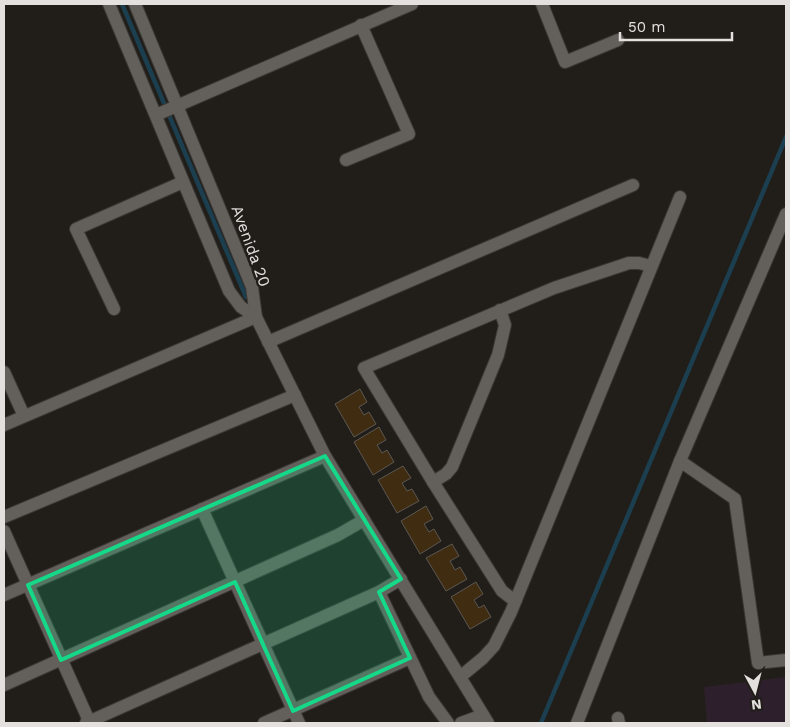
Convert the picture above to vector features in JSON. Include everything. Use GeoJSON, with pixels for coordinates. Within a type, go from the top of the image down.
{"type":"FeatureCollection","features":[{"type":"Feature","properties":{"kind":"street","name":"Avenida 20"},"geometry":{"type":"LineString","coordinates":[[108,4],[229,291],[242,307],[256,317]]}},
{"type":"Feature","properties":{"kind":"street","name":"Avenida 20"},"geometry":{"type":"LineString","coordinates":[[135,4],[252,287],[256,317]]}},
{"type":"Feature","properties":{"kind":"street"},"geometry":{"type":"LineString","coordinates":[[542,4],[565,62],[618,40]]}},
{"type":"Feature","properties":{"kind":"street"},"geometry":{"type":"LineString","coordinates":[[156,115],[403,5]]}},
{"type":"Feature","properties":{"kind":"street"},"geometry":{"type":"LineString","coordinates":[[346,160],[408,134],[360,25]]}},
{"type":"Feature","properties":{"kind":"street"},"geometry":{"type":"LineString","coordinates":[[114,308],[76,229],[183,182]]}},
{"type":"Feature","properties":{"kind":"street"},"geometry":{"type":"LineString","coordinates":[[268,342],[633,185]]}},
{"type":"Feature","properties":{"kind":"street"},"geometry":{"type":"LineString","coordinates":[[460,676],[483,658],[494,646],[516,600],[680,197]]}},
{"type":"Feature","properties":{"kind":"street"},"geometry":{"type":"LineString","coordinates":[[576,723],[680,461],[786,214]]}},
{"type":"Feature","properties":{"kind":"street"},"geometry":{"type":"LineString","coordinates":[[516,600],[502,591],[364,368],[554,288],[629,263],[651,266]]}},
{"type":"Feature","properties":{"kind":"street"},"geometry":{"type":"LineString","coordinates":[[433,482],[446,474],[452,467],[498,355],[504,325],[500,310]]}},
{"type":"Feature","properties":{"kind":"street"},"geometry":{"type":"LineString","coordinates":[[4,425],[256,317],[325,456],[485,719],[461,723]]}},
{"type":"Feature","properties":{"kind":"street"},"geometry":{"type":"LineString","coordinates":[[4,372],[24,416]]}},
{"type":"Feature","properties":{"kind":"street"},"geometry":{"type":"LineString","coordinates":[[4,517],[295,395]]}},
{"type":"Feature","properties":{"kind":"street"},"geometry":{"type":"LineString","coordinates":[[4,596],[325,456]]}},
{"type":"Feature","properties":{"kind":"street"},"geometry":{"type":"LineString","coordinates":[[680,461],[735,499],[758,663],[786,660]]}},
{"type":"Feature","properties":{"kind":"street"},"geometry":{"type":"LineString","coordinates":[[202,509],[299,723]]}},
{"type":"Feature","properties":{"kind":"street"},"geometry":{"type":"LineString","coordinates":[[4,684],[235,582],[338,535],[364,520]]}},
{"type":"Feature","properties":{"kind":"street"},"geometry":{"type":"LineString","coordinates":[[4,531],[88,723],[380,592],[401,580]]}},
{"type":"Feature","properties":{"kind":"street"},"geometry":{"type":"LineString","coordinates":[[380,592],[429,697],[448,723]]}},
{"type":"Feature","properties":{"kind":"street"},"geometry":{"type":"LineString","coordinates":[[264,723],[410,658]]}},
{"type":"Feature","properties":{"kind":"highlighted area"},"geometry":{"type":"Polygon","coordinates":[[[325,456],[401,579],[379,592],[410,658],[293,711],[235,582],[61,660],[28,585],[325,456]]]}},
{"type":"Feature","properties":{"kind":"shaded area"},"geometry":{"type":"Polygon","coordinates":[[[786,677],[786,723],[707,723],[704,687],[786,677]]]}},
{"type":"Feature","properties":{"kind":"building"},"geometry":{"type":"Polygon","coordinates":[[[360,389],[367,402],[359,407],[364,415],[369,412],[376,424],[354,437],[335,404],[360,389]]]}},
{"type":"Feature","properties":{"kind":"building"},"geometry":{"type":"Polygon","coordinates":[[[379,427],[386,440],[377,445],[382,453],[387,450],[394,462],[373,475],[354,442],[379,427]]]}},
{"type":"Feature","properties":{"kind":"building"},"geometry":{"type":"Polygon","coordinates":[[[403,466],[411,478],[402,483],[407,491],[412,489],[419,501],[397,513],[378,480],[403,466]]]}},
{"type":"Feature","properties":{"kind":"building"},"geometry":{"type":"Polygon","coordinates":[[[426,506],[433,519],[424,524],[429,532],[434,529],[441,541],[420,554],[401,521],[426,506]]]}},
{"type":"Feature","properties":{"kind":"building"},"geometry":{"type":"Polygon","coordinates":[[[452,544],[459,556],[450,561],[455,570],[460,567],[467,579],[446,591],[426,558],[452,544]]]}},
{"type":"Feature","properties":{"kind":"building"},"geometry":{"type":"Polygon","coordinates":[[[476,582],[483,594],[474,600],[479,608],[484,605],[491,617],[470,629],[451,597],[476,582]]]}},
{"type":"Feature","properties":{"kind":"waterway"},"geometry":{"type":"LineString","coordinates":[[122,4],[246,297]]}},
{"type":"Feature","properties":{"kind":"waterway"},"geometry":{"type":"LineString","coordinates":[[541,723],[786,137]]}}]}
